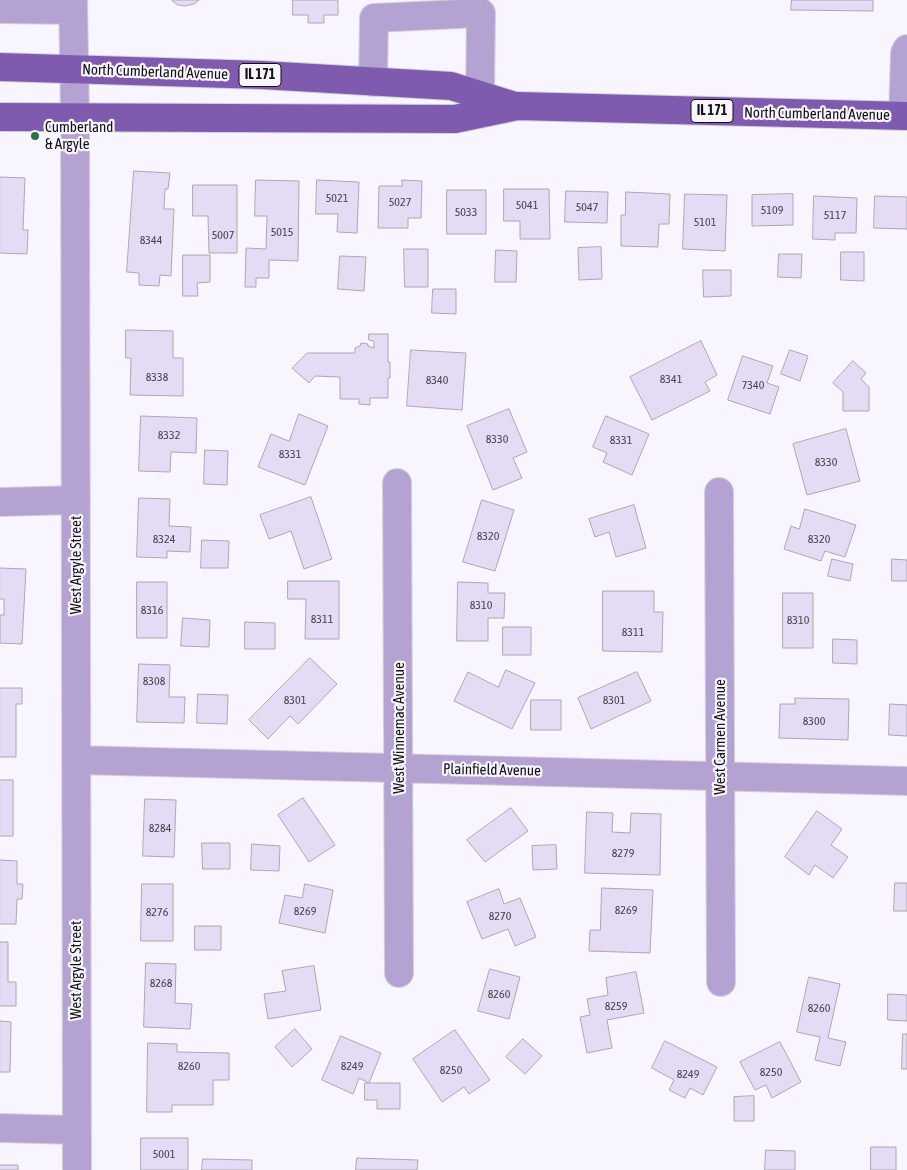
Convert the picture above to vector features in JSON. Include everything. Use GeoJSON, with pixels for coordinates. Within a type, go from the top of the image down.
{"type":"FeatureCollection","features":[{"type":"Feature","properties":{"kind":"main road","name":"North Cumberland Avenue"},"geometry":{"type":"LineString","coordinates":[[0,68],[262,75],[451,86],[516,106]]}},
{"type":"Feature","properties":{"kind":"main road","name":"North Cumberland Avenue"},"geometry":{"type":"LineString","coordinates":[[0,117],[455,119],[516,106],[905,116]]}},
{"type":"Feature","properties":{"kind":"street"},"geometry":{"type":"LineString","coordinates":[[0,9],[73,5]]}},
{"type":"Feature","properties":{"kind":"street","name":"West Argyle Street"},"geometry":{"type":"LineString","coordinates":[[73,5],[75,117],[77,1170]]}},
{"type":"Feature","properties":{"kind":"street"},"geometry":{"type":"LineString","coordinates":[[373,82],[369,9],[468,7],[482,13],[480,95]]}},
{"type":"Feature","properties":{"kind":"street"},"geometry":{"type":"LineString","coordinates":[[905,116],[904,53],[907,49]]}},
{"type":"Feature","properties":{"kind":"street","name":"West Winnemac Avenue"},"geometry":{"type":"LineString","coordinates":[[397,483],[399,973]]}},
{"type":"Feature","properties":{"kind":"street","name":"West Carmen Avenue"},"geometry":{"type":"LineString","coordinates":[[719,492],[721,982]]}},
{"type":"Feature","properties":{"kind":"street"},"geometry":{"type":"LineString","coordinates":[[0,502],[76,500]]}},
{"type":"Feature","properties":{"kind":"street","name":"Plainfield Avenue"},"geometry":{"type":"LineString","coordinates":[[76,760],[907,780]]}},
{"type":"Feature","properties":{"kind":"street"},"geometry":{"type":"LineString","coordinates":[[0,1128],[76,1130]]}},
{"type":"Feature","properties":{"kind":"building"},"geometry":{"type":"Polygon","coordinates":[[[172,0],[199,0],[194,4],[185,6],[178,5],[172,0]]]}},
{"type":"Feature","properties":{"kind":"building"},"geometry":{"type":"Polygon","coordinates":[[[293,0],[338,0],[338,15],[324,15],[324,23],[308,23],[308,15],[293,15],[293,0]]]}},
{"type":"Feature","properties":{"kind":"building"},"geometry":{"type":"Polygon","coordinates":[[[792,0],[873,0],[873,11],[791,10],[792,0]]]}},
{"type":"Feature","properties":{"kind":"building"},"geometry":{"type":"Polygon","coordinates":[[[134,171],[170,173],[168,189],[165,189],[164,209],[174,209],[171,276],[160,275],[159,286],[139,285],[139,273],[127,272],[134,171]]]}},
{"type":"Feature","properties":{"kind":"building"},"geometry":{"type":"Polygon","coordinates":[[[0,177],[25,178],[23,230],[28,230],[27,254],[0,253],[0,177]]]}},
{"type":"Feature","properties":{"kind":"building"},"geometry":{"type":"Polygon","coordinates":[[[256,180],[299,181],[298,261],[269,260],[269,278],[256,278],[256,287],[245,287],[246,248],[266,249],[267,216],[255,216],[256,180]]]}},
{"type":"Feature","properties":{"kind":"building"},"geometry":{"type":"Polygon","coordinates":[[[317,180],[359,182],[357,233],[337,232],[338,214],[316,214],[317,180]]]}},
{"type":"Feature","properties":{"kind":"building"},"geometry":{"type":"Polygon","coordinates":[[[402,180],[422,181],[421,218],[408,218],[408,228],[378,228],[379,186],[402,186],[402,180]]]}},
{"type":"Feature","properties":{"kind":"building"},"geometry":{"type":"Polygon","coordinates":[[[193,185],[237,185],[237,253],[209,253],[208,216],[193,216],[193,185]]]}},
{"type":"Feature","properties":{"kind":"building"},"geometry":{"type":"Polygon","coordinates":[[[504,189],[549,189],[550,239],[520,239],[520,221],[504,221],[504,189]]]}},
{"type":"Feature","properties":{"kind":"building"},"geometry":{"type":"Polygon","coordinates":[[[447,190],[486,190],[486,234],[447,234],[447,190]]]}},
{"type":"Feature","properties":{"kind":"building"},"geometry":{"type":"Polygon","coordinates":[[[566,191],[608,192],[607,223],[565,222],[566,191]]]}},
{"type":"Feature","properties":{"kind":"building"},"geometry":{"type":"Polygon","coordinates":[[[626,192],[670,194],[669,224],[659,224],[658,247],[621,246],[621,215],[625,215],[626,192]]]}},
{"type":"Feature","properties":{"kind":"building"},"geometry":{"type":"Polygon","coordinates":[[[685,194],[727,195],[725,251],[683,249],[685,194]]]}},
{"type":"Feature","properties":{"kind":"building"},"geometry":{"type":"Polygon","coordinates":[[[793,194],[793,225],[752,226],[752,195],[793,194]]]}},
{"type":"Feature","properties":{"kind":"building"},"geometry":{"type":"Polygon","coordinates":[[[814,196],[857,198],[856,233],[835,233],[835,240],[813,239],[814,196]]]}},
{"type":"Feature","properties":{"kind":"building"},"geometry":{"type":"Polygon","coordinates":[[[875,196],[907,197],[907,229],[874,228],[875,196]]]}},
{"type":"Feature","properties":{"kind":"building"},"geometry":{"type":"Polygon","coordinates":[[[601,247],[602,279],[579,280],[578,248],[601,247]]]}},
{"type":"Feature","properties":{"kind":"building"},"geometry":{"type":"Polygon","coordinates":[[[404,249],[428,249],[428,287],[405,287],[404,249]]]}},
{"type":"Feature","properties":{"kind":"building"},"geometry":{"type":"Polygon","coordinates":[[[496,250],[517,251],[516,282],[495,282],[496,250]]]}},
{"type":"Feature","properties":{"kind":"building"},"geometry":{"type":"Polygon","coordinates":[[[841,252],[864,252],[864,281],[841,280],[841,252]]]}},
{"type":"Feature","properties":{"kind":"building"},"geometry":{"type":"Polygon","coordinates":[[[779,254],[802,254],[801,278],[778,277],[779,254]]]}},
{"type":"Feature","properties":{"kind":"building"},"geometry":{"type":"Polygon","coordinates":[[[183,255],[210,255],[210,282],[197,283],[198,296],[183,296],[183,255]]]}},
{"type":"Feature","properties":{"kind":"building"},"geometry":{"type":"Polygon","coordinates":[[[340,256],[366,257],[364,291],[338,289],[340,256]]]}},
{"type":"Feature","properties":{"kind":"building"},"geometry":{"type":"Polygon","coordinates":[[[703,270],[731,270],[731,296],[704,297],[703,270]]]}},
{"type":"Feature","properties":{"kind":"building"},"geometry":{"type":"Polygon","coordinates":[[[433,289],[456,289],[456,314],[432,313],[433,289]]]}},
{"type":"Feature","properties":{"kind":"building"},"geometry":{"type":"Polygon","coordinates":[[[126,330],[173,331],[173,358],[183,358],[183,396],[130,395],[131,358],[126,358],[126,330]]]}},
{"type":"Feature","properties":{"kind":"building"},"geometry":{"type":"Polygon","coordinates":[[[369,334],[388,334],[390,378],[388,378],[388,398],[370,398],[370,405],[359,404],[359,399],[340,399],[340,377],[315,376],[309,383],[292,368],[307,353],[355,353],[355,348],[360,346],[361,343],[368,344],[368,346],[374,348],[374,341],[369,340],[369,334]]]}},
{"type":"Feature","properties":{"kind":"building"},"geometry":{"type":"Polygon","coordinates":[[[701,341],[717,375],[705,382],[710,391],[652,420],[630,377],[701,341]]]}},
{"type":"Feature","properties":{"kind":"building"},"geometry":{"type":"Polygon","coordinates":[[[411,350],[466,353],[462,410],[407,406],[411,350]]]}},
{"type":"Feature","properties":{"kind":"building"},"geometry":{"type":"Polygon","coordinates":[[[790,350],[808,356],[800,381],[781,374],[790,350]]]}},
{"type":"Feature","properties":{"kind":"building"},"geometry":{"type":"Polygon","coordinates":[[[743,356],[773,366],[767,383],[779,387],[770,414],[728,400],[743,356]]]}},
{"type":"Feature","properties":{"kind":"building"},"geometry":{"type":"Polygon","coordinates":[[[853,361],[866,373],[861,379],[869,387],[869,411],[843,411],[843,392],[833,383],[853,361]]]}},
{"type":"Feature","properties":{"kind":"building"},"geometry":{"type":"Polygon","coordinates":[[[509,409],[527,452],[513,458],[522,478],[493,490],[467,426],[509,409]]]}},
{"type":"Feature","properties":{"kind":"building"},"geometry":{"type":"Polygon","coordinates":[[[299,414],[328,426],[305,485],[258,467],[271,434],[289,441],[299,414]]]}},
{"type":"Feature","properties":{"kind":"building"},"geometry":{"type":"Polygon","coordinates":[[[141,416],[197,418],[196,453],[171,452],[170,472],[139,471],[141,416]]]}},
{"type":"Feature","properties":{"kind":"building"},"geometry":{"type":"Polygon","coordinates":[[[606,416],[649,434],[632,475],[603,462],[607,453],[593,447],[606,416]]]}},
{"type":"Feature","properties":{"kind":"building"},"geometry":{"type":"Polygon","coordinates":[[[846,429],[860,481],[807,495],[793,444],[846,429]]]}},
{"type":"Feature","properties":{"kind":"building"},"geometry":{"type":"Polygon","coordinates":[[[205,450],[228,451],[227,485],[204,484],[205,450]]]}},
{"type":"Feature","properties":{"kind":"building"},"geometry":{"type":"Polygon","coordinates":[[[311,497],[332,559],[304,569],[291,531],[269,539],[260,515],[311,497]]]}},
{"type":"Feature","properties":{"kind":"building"},"geometry":{"type":"Polygon","coordinates":[[[139,498],[170,499],[169,526],[191,527],[190,552],[167,551],[167,558],[137,557],[139,498]]]}},
{"type":"Feature","properties":{"kind":"building"},"geometry":{"type":"Polygon","coordinates":[[[482,500],[514,510],[495,571],[463,562],[482,500]]]}},
{"type":"Feature","properties":{"kind":"building"},"geometry":{"type":"Polygon","coordinates":[[[634,505],[646,548],[616,557],[609,532],[595,537],[589,519],[634,505]]]}},
{"type":"Feature","properties":{"kind":"building"},"geometry":{"type":"Polygon","coordinates":[[[805,509],[856,525],[845,557],[825,551],[821,561],[784,549],[791,526],[799,529],[805,509]]]}},
{"type":"Feature","properties":{"kind":"building"},"geometry":{"type":"Polygon","coordinates":[[[202,540],[229,541],[228,568],[201,568],[202,540]]]}},
{"type":"Feature","properties":{"kind":"building"},"geometry":{"type":"Polygon","coordinates":[[[832,559],[853,564],[850,581],[828,576],[832,559]]]}},
{"type":"Feature","properties":{"kind":"building"},"geometry":{"type":"Polygon","coordinates":[[[892,559],[907,560],[907,581],[892,581],[892,559]]]}},
{"type":"Feature","properties":{"kind":"building"},"geometry":{"type":"Polygon","coordinates":[[[0,568],[26,569],[22,644],[0,643],[0,615],[4,615],[4,599],[0,599],[0,568]]]}},
{"type":"Feature","properties":{"kind":"building"},"geometry":{"type":"Polygon","coordinates":[[[288,581],[339,581],[339,639],[305,639],[306,599],[288,599],[288,581]]]}},
{"type":"Feature","properties":{"kind":"building"},"geometry":{"type":"Polygon","coordinates":[[[137,582],[167,582],[167,638],[137,638],[137,582]]]}},
{"type":"Feature","properties":{"kind":"building"},"geometry":{"type":"Polygon","coordinates":[[[458,582],[488,583],[488,593],[505,593],[504,618],[488,618],[488,641],[457,641],[458,582]]]}},
{"type":"Feature","properties":{"kind":"building"},"geometry":{"type":"Polygon","coordinates":[[[603,591],[654,591],[654,612],[663,612],[662,652],[603,651],[603,591]]]}},
{"type":"Feature","properties":{"kind":"building"},"geometry":{"type":"Polygon","coordinates":[[[783,593],[813,593],[813,648],[783,648],[783,593]]]}},
{"type":"Feature","properties":{"kind":"building"},"geometry":{"type":"Polygon","coordinates":[[[183,618],[210,620],[209,647],[181,646],[183,618]]]}},
{"type":"Feature","properties":{"kind":"building"},"geometry":{"type":"Polygon","coordinates":[[[245,622],[275,623],[275,649],[245,649],[245,622]]]}},
{"type":"Feature","properties":{"kind":"building"},"geometry":{"type":"Polygon","coordinates":[[[503,627],[531,627],[531,655],[503,655],[503,627]]]}},
{"type":"Feature","properties":{"kind":"building"},"geometry":{"type":"Polygon","coordinates":[[[833,639],[857,640],[857,664],[833,663],[833,639]]]}},
{"type":"Feature","properties":{"kind":"building"},"geometry":{"type":"Polygon","coordinates":[[[310,658],[337,684],[298,724],[290,716],[268,739],[249,720],[310,658]]]}},
{"type":"Feature","properties":{"kind":"building"},"geometry":{"type":"Polygon","coordinates":[[[139,664],[170,665],[169,697],[185,697],[184,723],[137,722],[139,664]]]}},
{"type":"Feature","properties":{"kind":"building"},"geometry":{"type":"Polygon","coordinates":[[[506,670],[535,683],[512,729],[454,701],[468,672],[498,687],[506,670]]]}},
{"type":"Feature","properties":{"kind":"building"},"geometry":{"type":"Polygon","coordinates":[[[637,672],[651,701],[591,729],[578,698],[637,672]]]}},
{"type":"Feature","properties":{"kind":"building"},"geometry":{"type":"Polygon","coordinates":[[[0,688],[22,688],[22,704],[16,704],[16,757],[0,757],[0,688]]]}},
{"type":"Feature","properties":{"kind":"building"},"geometry":{"type":"Polygon","coordinates":[[[198,694],[228,695],[227,724],[197,723],[198,694]]]}},
{"type":"Feature","properties":{"kind":"building"},"geometry":{"type":"Polygon","coordinates":[[[795,698],[849,699],[848,740],[779,738],[780,704],[795,704],[795,698]]]}},
{"type":"Feature","properties":{"kind":"building"},"geometry":{"type":"Polygon","coordinates":[[[531,700],[561,700],[561,730],[531,730],[531,700]]]}},
{"type":"Feature","properties":{"kind":"building"},"geometry":{"type":"Polygon","coordinates":[[[890,704],[907,705],[907,736],[889,735],[890,704]]]}},
{"type":"Feature","properties":{"kind":"building"},"geometry":{"type":"Polygon","coordinates":[[[0,780],[13,780],[13,836],[0,836],[0,780]]]}},
{"type":"Feature","properties":{"kind":"building"},"geometry":{"type":"Polygon","coordinates":[[[303,798],[335,845],[309,862],[278,815],[303,798]]]}},
{"type":"Feature","properties":{"kind":"building"},"geometry":{"type":"Polygon","coordinates":[[[145,799],[176,800],[174,857],[143,856],[145,799]]]}},
{"type":"Feature","properties":{"kind":"building"},"geometry":{"type":"Polygon","coordinates":[[[511,808],[528,831],[485,862],[467,840],[511,808]]]}},
{"type":"Feature","properties":{"kind":"building"},"geometry":{"type":"Polygon","coordinates":[[[817,811],[842,829],[831,845],[848,857],[833,878],[815,865],[809,875],[785,857],[817,811]]]}},
{"type":"Feature","properties":{"kind":"building"},"geometry":{"type":"Polygon","coordinates":[[[587,812],[613,813],[612,832],[630,833],[631,813],[661,814],[660,875],[585,873],[587,812]]]}},
{"type":"Feature","properties":{"kind":"building"},"geometry":{"type":"Polygon","coordinates":[[[202,843],[230,843],[230,869],[203,869],[202,843]]]}},
{"type":"Feature","properties":{"kind":"building"},"geometry":{"type":"Polygon","coordinates":[[[252,844],[280,846],[279,871],[251,870],[252,844]]]}},
{"type":"Feature","properties":{"kind":"building"},"geometry":{"type":"Polygon","coordinates":[[[556,845],[557,869],[533,870],[532,846],[556,845]]]}},
{"type":"Feature","properties":{"kind":"building"},"geometry":{"type":"Polygon","coordinates":[[[0,860],[17,861],[17,884],[23,884],[22,899],[17,899],[16,924],[0,924],[0,860]]]}},
{"type":"Feature","properties":{"kind":"building"},"geometry":{"type":"Polygon","coordinates":[[[895,883],[907,883],[907,911],[894,911],[895,883]]]}},
{"type":"Feature","properties":{"kind":"building"},"geometry":{"type":"Polygon","coordinates":[[[142,884],[173,884],[173,941],[141,941],[142,884]]]}},
{"type":"Feature","properties":{"kind":"building"},"geometry":{"type":"Polygon","coordinates":[[[305,884],[333,890],[325,933],[279,923],[285,895],[302,898],[305,884]]]}},
{"type":"Feature","properties":{"kind":"building"},"geometry":{"type":"Polygon","coordinates":[[[602,888],[653,890],[650,953],[589,951],[590,930],[600,930],[602,888]]]}},
{"type":"Feature","properties":{"kind":"building"},"geometry":{"type":"Polygon","coordinates":[[[499,889],[504,904],[520,898],[536,937],[515,946],[508,929],[482,939],[467,902],[499,889]]]}},
{"type":"Feature","properties":{"kind":"building"},"geometry":{"type":"Polygon","coordinates":[[[195,926],[221,926],[221,950],[195,950],[195,926]]]}},
{"type":"Feature","properties":{"kind":"building"},"geometry":{"type":"Polygon","coordinates":[[[0,942],[8,942],[8,982],[16,982],[16,1006],[0,1006],[0,942]]]}},
{"type":"Feature","properties":{"kind":"building"},"geometry":{"type":"Polygon","coordinates":[[[146,963],[176,964],[175,1003],[192,1004],[190,1029],[144,1027],[146,963]]]}},
{"type":"Feature","properties":{"kind":"building"},"geometry":{"type":"Polygon","coordinates":[[[314,966],[321,1010],[268,1019],[264,994],[286,991],[282,971],[314,966]]]}},
{"type":"Feature","properties":{"kind":"building"},"geometry":{"type":"Polygon","coordinates":[[[490,969],[520,977],[509,1019],[478,1011],[490,969]]]}},
{"type":"Feature","properties":{"kind":"building"},"geometry":{"type":"Polygon","coordinates":[[[636,972],[644,1013],[607,1020],[612,1048],[587,1053],[580,1017],[590,1015],[587,999],[608,995],[606,978],[636,972]]]}},
{"type":"Feature","properties":{"kind":"building"},"geometry":{"type":"Polygon","coordinates":[[[809,977],[840,984],[828,1038],[846,1042],[840,1066],[815,1060],[820,1037],[797,1032],[809,977]]]}},
{"type":"Feature","properties":{"kind":"building"},"geometry":{"type":"Polygon","coordinates":[[[888,994],[907,995],[907,1021],[888,1020],[888,994]]]}},
{"type":"Feature","properties":{"kind":"building"},"geometry":{"type":"Polygon","coordinates":[[[0,1021],[11,1022],[10,1072],[0,1072],[0,1021]]]}},
{"type":"Feature","properties":{"kind":"building"},"geometry":{"type":"Polygon","coordinates":[[[295,1029],[312,1049],[292,1067],[275,1047],[295,1029]]]}},
{"type":"Feature","properties":{"kind":"building"},"geometry":{"type":"Polygon","coordinates":[[[455,1030],[490,1080],[469,1094],[464,1087],[442,1102],[413,1059],[455,1030]]]}},
{"type":"Feature","properties":{"kind":"building"},"geometry":{"type":"Polygon","coordinates":[[[903,1034],[907,1034],[907,1069],[902,1069],[903,1034]]]}},
{"type":"Feature","properties":{"kind":"building"},"geometry":{"type":"Polygon","coordinates":[[[341,1036],[381,1053],[369,1083],[359,1078],[353,1094],[322,1080],[341,1036]]]}},
{"type":"Feature","properties":{"kind":"building"},"geometry":{"type":"Polygon","coordinates":[[[523,1039],[542,1056],[525,1074],[506,1057],[523,1039]]]}},
{"type":"Feature","properties":{"kind":"building"},"geometry":{"type":"Polygon","coordinates":[[[665,1041],[717,1067],[703,1095],[690,1088],[685,1098],[669,1090],[674,1080],[652,1068],[665,1041]]]}},
{"type":"Feature","properties":{"kind":"building"},"geometry":{"type":"Polygon","coordinates":[[[780,1042],[801,1082],[772,1098],[766,1085],[755,1090],[740,1062],[780,1042]]]}},
{"type":"Feature","properties":{"kind":"building"},"geometry":{"type":"Polygon","coordinates":[[[148,1043],[177,1044],[177,1052],[229,1053],[229,1080],[213,1080],[213,1105],[172,1105],[172,1112],[147,1112],[148,1043]]]}},
{"type":"Feature","properties":{"kind":"building"},"geometry":{"type":"Polygon","coordinates":[[[365,1083],[400,1083],[400,1109],[377,1109],[377,1100],[365,1100],[365,1083]]]}},
{"type":"Feature","properties":{"kind":"building"},"geometry":{"type":"Polygon","coordinates":[[[754,1096],[754,1121],[734,1121],[734,1097],[754,1096]]]}},
{"type":"Feature","properties":{"kind":"building"},"geometry":{"type":"Polygon","coordinates":[[[141,1138],[188,1138],[188,1170],[141,1170],[141,1138]]]}},
{"type":"Feature","properties":{"kind":"building"},"geometry":{"type":"Polygon","coordinates":[[[871,1147],[896,1147],[896,1170],[871,1170],[871,1147]]]}},
{"type":"Feature","properties":{"kind":"building"},"geometry":{"type":"Polygon","coordinates":[[[766,1150],[795,1151],[795,1170],[765,1170],[766,1150]]]}},
{"type":"Feature","properties":{"kind":"building"},"geometry":{"type":"Polygon","coordinates":[[[357,1158],[418,1160],[417,1170],[356,1170],[357,1158]]]}},
{"type":"Feature","properties":{"kind":"building"},"geometry":{"type":"Polygon","coordinates":[[[203,1159],[252,1160],[252,1170],[202,1170],[203,1159]]]}},
{"type":"Feature","properties":{"kind":"building"},"geometry":{"type":"Polygon","coordinates":[[[0,1165],[18,1165],[18,1170],[0,1170],[0,1165]]]}},
{"type":"Feature","properties":{"kind":"place","name":"Cumberland & Argyle"},"geometry":{"type":"Point","coordinates":[35,136]}}]}
